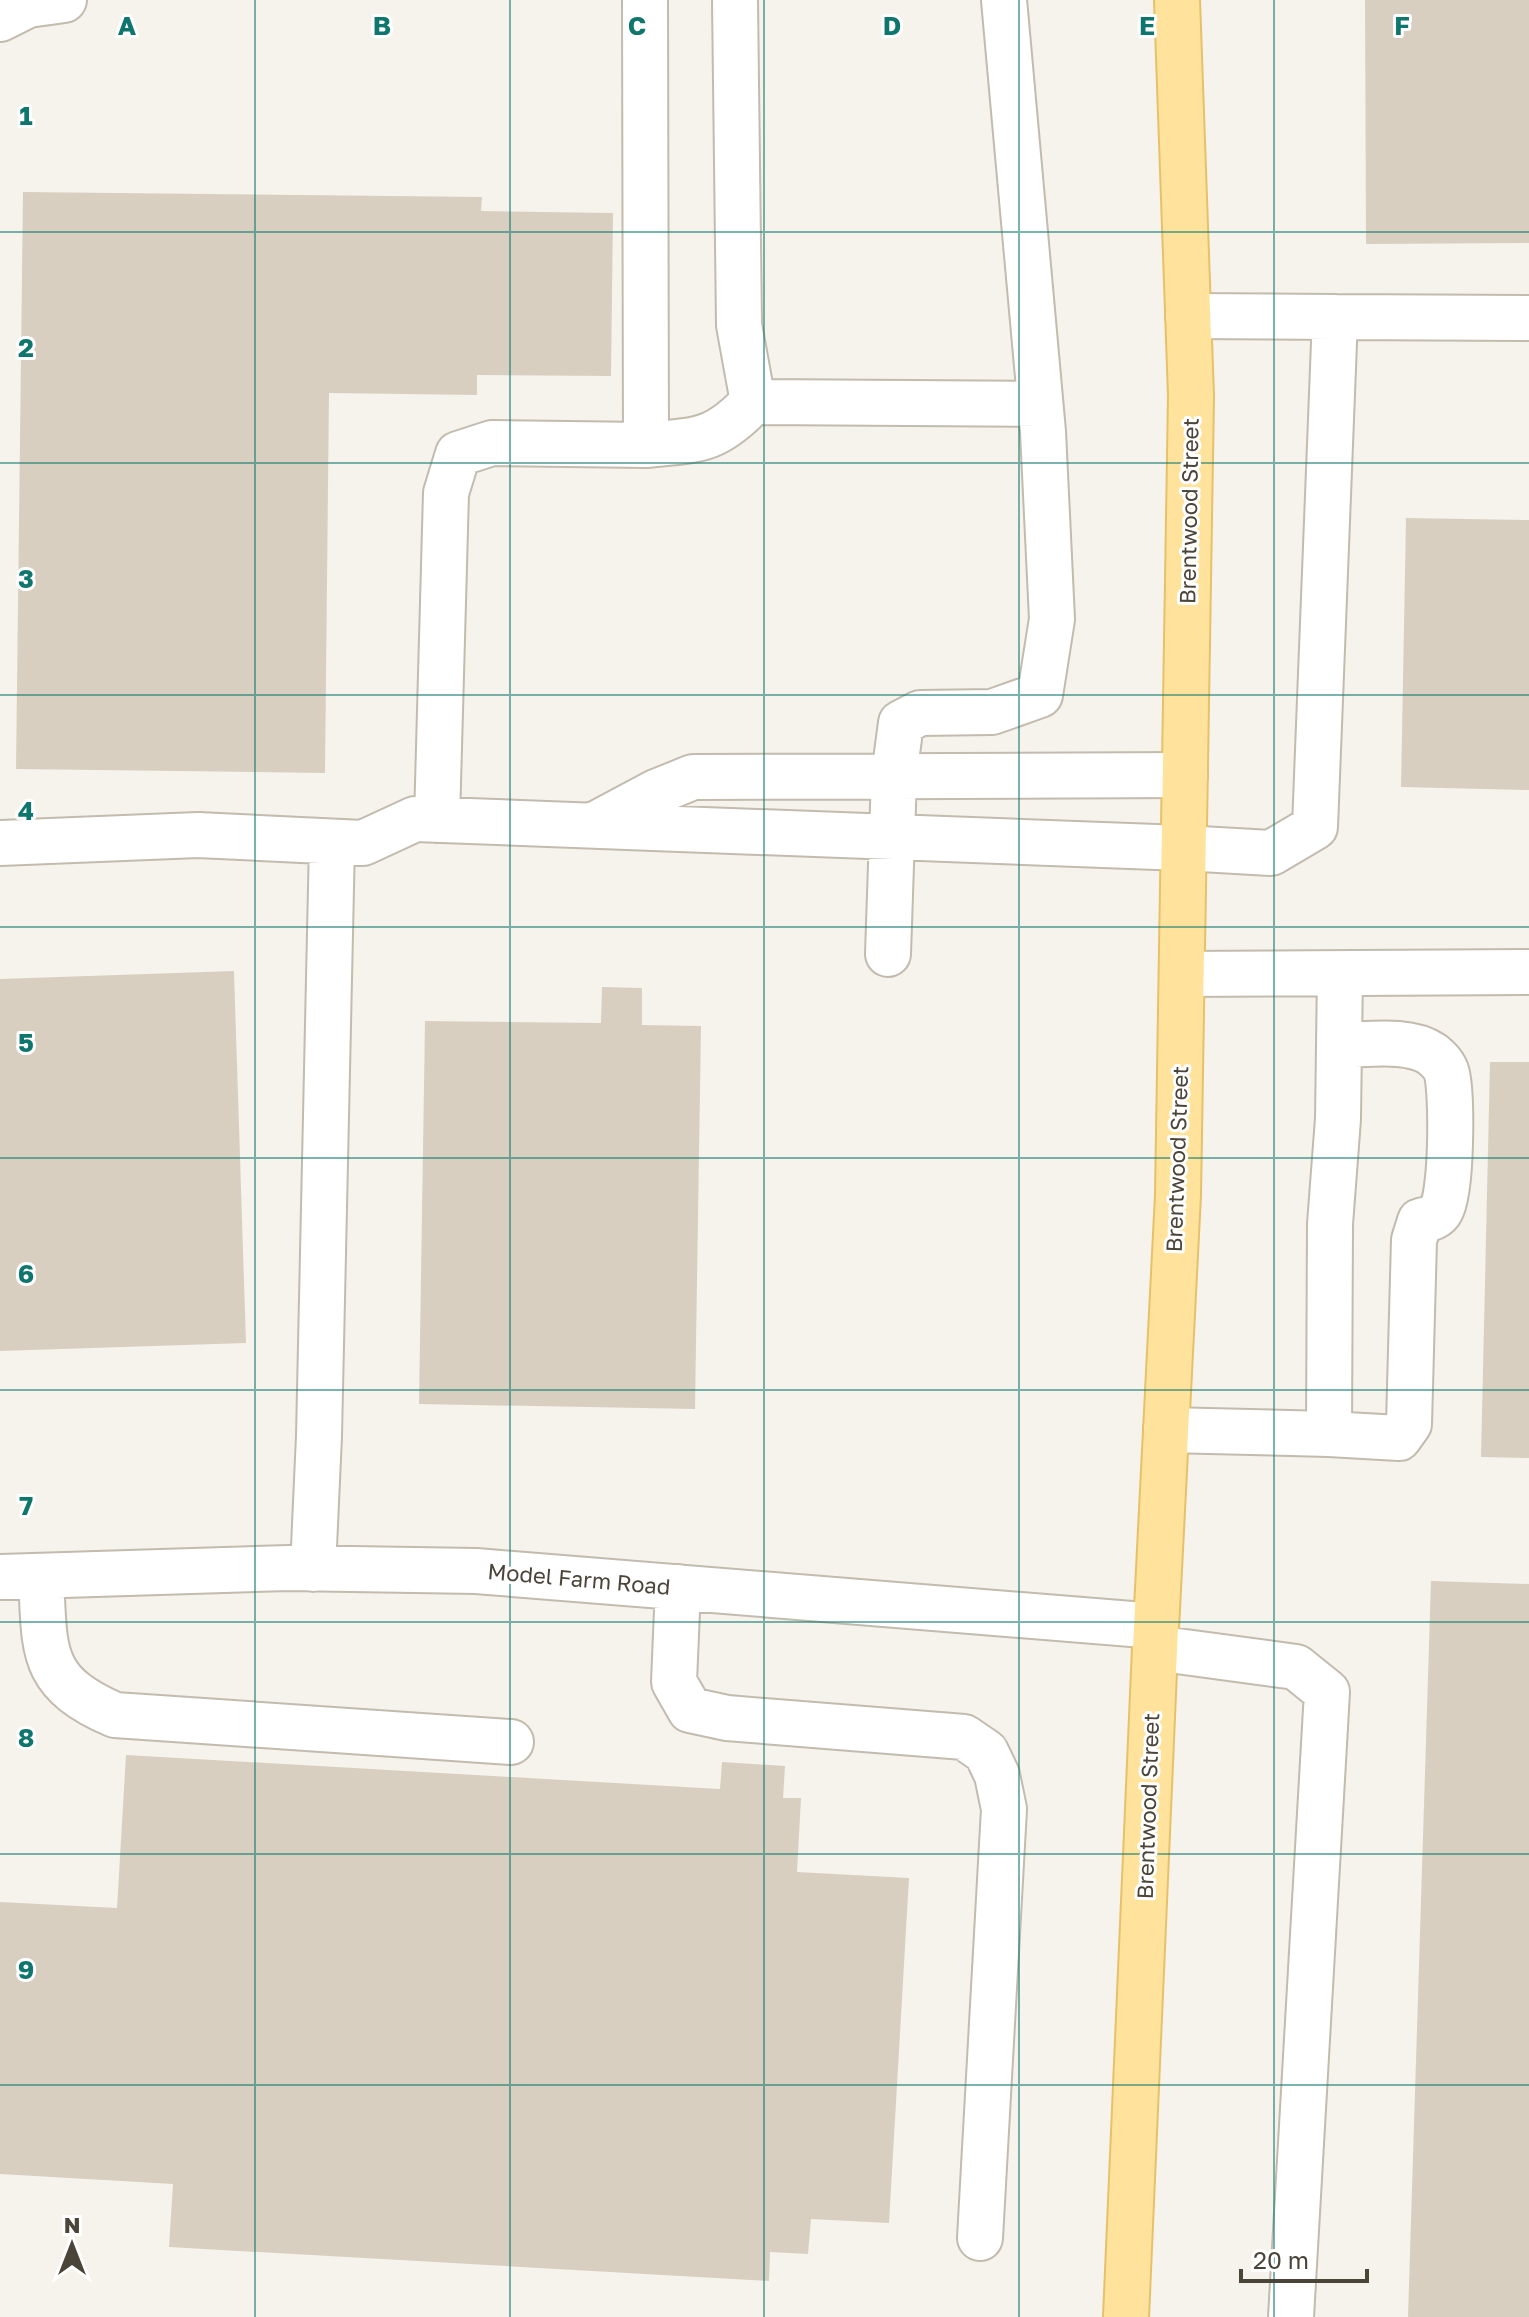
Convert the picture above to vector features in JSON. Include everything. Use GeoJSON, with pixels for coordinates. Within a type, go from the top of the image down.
{"type":"FeatureCollection","features":[{"type":"Feature","properties":{"kind":"main road","name":"Brentwood Street"},"geometry":{"type":"LineString","coordinates":[[1126,2317],[1155,1637],[1178,1195],[1191,396],[1177,0]]}},
{"type":"Feature","properties":{"kind":"street"},"geometry":{"type":"LineString","coordinates":[[0,19],[28,5],[64,0]]}},
{"type":"Feature","properties":{"kind":"street"},"geometry":{"type":"LineString","coordinates":[[645,0],[646,445]]}},
{"type":"Feature","properties":{"kind":"street"},"geometry":{"type":"LineString","coordinates":[[735,0],[739,325],[753,402]]}},
{"type":"Feature","properties":{"kind":"street"},"geometry":{"type":"LineString","coordinates":[[888,954],[894,776],[901,723],[920,713],[992,712],[1040,695],[1052,619],[1040,404],[1004,0]]}},
{"type":"Feature","properties":{"kind":"street"},"geometry":{"type":"LineString","coordinates":[[1188,316],[1529,318]]}},
{"type":"Feature","properties":{"kind":"street"},"geometry":{"type":"LineString","coordinates":[[0,843],[198,835],[363,843],[415,819],[1271,853],[1315,827],[1335,317]]}},
{"type":"Feature","properties":{"kind":"street"},"geometry":{"type":"LineString","coordinates":[[437,820],[446,493],[458,454],[492,443],[646,445],[700,440],[732,424],[753,402],[1040,404]]}},
{"type":"Feature","properties":{"kind":"street"},"geometry":{"type":"LineString","coordinates":[[594,825],[656,792],[693,777],[1185,775]]}},
{"type":"Feature","properties":{"kind":"street"},"geometry":{"type":"LineString","coordinates":[[313,1569],[319,1436],[332,842]]}},
{"type":"Feature","properties":{"kind":"street"},"geometry":{"type":"LineString","coordinates":[[1182,974],[1529,972]]}},
{"type":"Feature","properties":{"kind":"street"},"geometry":{"type":"LineString","coordinates":[[1329,1434],[1330,1224],[1338,1119],[1340,974]]}},
{"type":"Feature","properties":{"kind":"street"},"geometry":{"type":"LineString","coordinates":[[1166,1430],[1399,1438],[1409,1424],[1414,1240],[1420,1221],[1441,1211],[1448,1193],[1447,1072],[1425,1050],[1413,1046],[1340,1045]]}},
{"type":"Feature","properties":{"kind":"street","name":"Model Farm Road"},"geometry":{"type":"LineString","coordinates":[[21,1576],[313,1569],[476,1571],[678,1587],[1155,1637],[1296,1667],[1327,1692],[1291,2317]]}},
{"type":"Feature","properties":{"kind":"street"},"geometry":{"type":"LineString","coordinates":[[21,1576],[52,1669],[67,1688],[87,1703],[115,1715],[511,1742]]}},
{"type":"Feature","properties":{"kind":"street"},"geometry":{"type":"LineString","coordinates":[[678,1587],[674,1682],[690,1710],[727,1718],[964,1737],[986,1752],[997,1775],[1004,1809],[980,2238]]}},
{"type":"Feature","properties":{"kind":"building"},"geometry":{"type":"Polygon","coordinates":[[[1365,0],[1529,0],[1529,243],[1366,244],[1365,0]]]}},
{"type":"Feature","properties":{"kind":"building"},"geometry":{"type":"Polygon","coordinates":[[[23,192],[482,197],[481,211],[613,213],[611,376],[477,375],[477,395],[329,393],[325,773],[16,769],[23,192]]]}},
{"type":"Feature","properties":{"kind":"building"},"geometry":{"type":"Polygon","coordinates":[[[1406,518],[1529,520],[1529,790],[1401,787],[1406,518]]]}},
{"type":"Feature","properties":{"kind":"building"},"geometry":{"type":"Polygon","coordinates":[[[234,971],[246,1343],[0,1351],[0,979],[234,971]]]}},
{"type":"Feature","properties":{"kind":"building"},"geometry":{"type":"Polygon","coordinates":[[[602,987],[642,988],[642,1025],[701,1026],[695,1409],[419,1404],[425,1021],[601,1023],[602,987]]]}},
{"type":"Feature","properties":{"kind":"building"},"geometry":{"type":"Polygon","coordinates":[[[1490,1062],[1529,1062],[1529,1458],[1481,1457],[1490,1062]]]}},
{"type":"Feature","properties":{"kind":"building"},"geometry":{"type":"Polygon","coordinates":[[[1431,1581],[1529,1584],[1529,2317],[1408,2317],[1431,1581]]]}},
{"type":"Feature","properties":{"kind":"building"},"geometry":{"type":"Polygon","coordinates":[[[126,1755],[720,1789],[722,1762],[785,1766],[783,1798],[801,1798],[797,1872],[909,1878],[889,2223],[811,2219],[808,2254],[770,2252],[769,2281],[169,2247],[173,2184],[0,2174],[0,1902],[117,1908],[126,1755]]]}}]}
